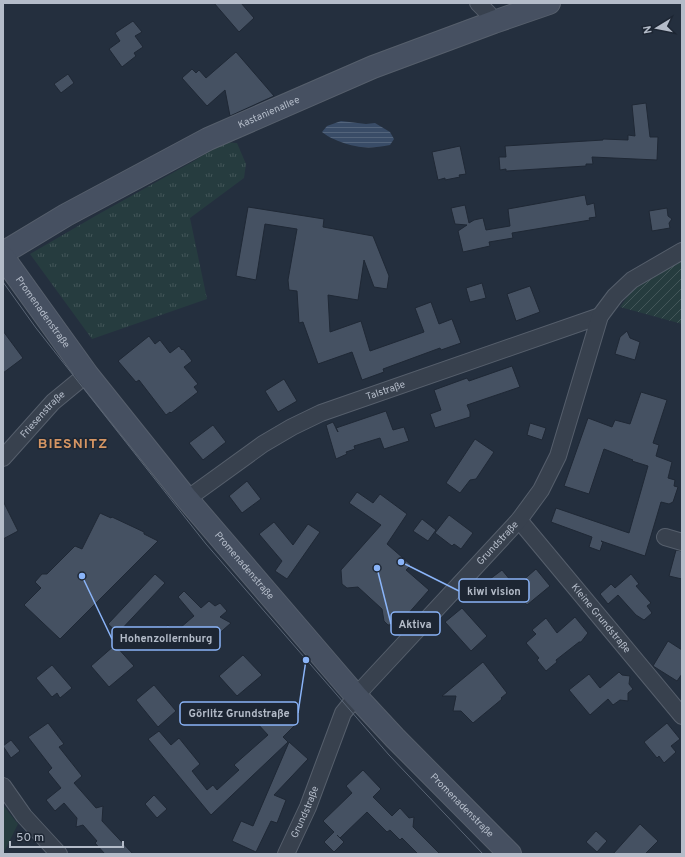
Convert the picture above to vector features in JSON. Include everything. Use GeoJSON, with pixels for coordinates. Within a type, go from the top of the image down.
{"type":"FeatureCollection","features":[{"type":"Feature","properties":{"kind":"main road","name":"Kastanienallee"},"geometry":{"type":"LineString","coordinates":[[3,253],[66,215],[208,139],[373,67],[549,3]]}},
{"type":"Feature","properties":{"kind":"main road","name":"Promenadenstraße"},"geometry":{"type":"LineString","coordinates":[[3,257],[87,374],[187,499],[356,696],[510,854]]}},
{"type":"Feature","properties":{"kind":"street"},"geometry":{"type":"LineString","coordinates":[[478,3],[488,13],[494,22]]}},
{"type":"Feature","properties":{"kind":"street","name":"Grundstraße"},"geometry":{"type":"LineString","coordinates":[[286,854],[308,807],[343,713],[356,696],[519,520],[541,490],[558,456],[600,316],[615,296],[632,280],[682,251]]}},
{"type":"Feature","properties":{"kind":"street","name":"Talstraße"},"geometry":{"type":"LineString","coordinates":[[187,499],[262,444],[321,413],[600,316]]}},
{"type":"Feature","properties":{"kind":"street","name":"Friesenstraße"},"geometry":{"type":"LineString","coordinates":[[3,458],[53,402],[87,374]]}},
{"type":"Feature","properties":{"kind":"street","name":"Kleine Grundstraße"},"geometry":{"type":"LineString","coordinates":[[519,520],[682,716]]}},
{"type":"Feature","properties":{"kind":"street"},"geometry":{"type":"LineString","coordinates":[[665,537],[682,542]]}},
{"type":"Feature","properties":{"kind":"street"},"geometry":{"type":"LineString","coordinates":[[3,786],[24,816],[59,854]]}},
{"type":"Feature","properties":{"kind":"green space"},"geometry":{"type":"Polygon","coordinates":[[[224,142],[237,143],[246,164],[244,178],[190,218],[207,299],[92,339],[30,254],[194,161],[224,142]]]}},
{"type":"Feature","properties":{"kind":"green space"},"geometry":{"type":"Polygon","coordinates":[[[682,258],[682,324],[620,307],[633,289],[682,258]]]}},
{"type":"Feature","properties":{"kind":"green space"},"geometry":{"type":"Polygon","coordinates":[[[3,805],[18,824],[3,854],[3,805]]]}},
{"type":"Feature","properties":{"kind":"water"},"geometry":{"type":"Polygon","coordinates":[[[341,121],[366,124],[375,123],[390,132],[394,139],[390,145],[361,147],[340,142],[322,132],[327,126],[341,121]]]}},
{"type":"Feature","properties":{"kind":"building"},"geometry":{"type":"Polygon","coordinates":[[[214,3],[241,3],[254,18],[239,32],[214,3]]]}},
{"type":"Feature","properties":{"kind":"building"},"geometry":{"type":"Polygon","coordinates":[[[133,21],[142,32],[135,36],[143,47],[134,53],[136,56],[122,67],[109,49],[120,41],[115,33],[133,21]]]}},
{"type":"Feature","properties":{"kind":"building"},"geometry":{"type":"Polygon","coordinates":[[[236,52],[274,96],[230,116],[225,90],[207,106],[182,78],[192,69],[196,73],[199,70],[206,78],[236,52]]]}},
{"type":"Feature","properties":{"kind":"building"},"geometry":{"type":"Polygon","coordinates":[[[68,74],[74,83],[61,93],[54,84],[68,74]]]}},
{"type":"Feature","properties":{"kind":"building"},"geometry":{"type":"Polygon","coordinates":[[[646,103],[650,137],[658,137],[657,160],[592,157],[593,164],[586,164],[586,166],[506,171],[506,169],[500,170],[499,157],[506,157],[505,146],[603,139],[628,140],[628,135],[635,136],[632,105],[646,103]]]}},
{"type":"Feature","properties":{"kind":"building"},"geometry":{"type":"Polygon","coordinates":[[[460,146],[466,174],[459,175],[460,177],[438,180],[432,152],[460,146]]]}},
{"type":"Feature","properties":{"kind":"building"},"geometry":{"type":"Polygon","coordinates":[[[585,195],[587,205],[594,203],[596,217],[589,218],[590,220],[512,233],[513,238],[489,242],[490,246],[463,252],[458,231],[467,225],[455,224],[451,208],[465,205],[469,223],[483,218],[486,230],[510,226],[508,209],[585,195]]]}},
{"type":"Feature","properties":{"kind":"building"},"geometry":{"type":"Polygon","coordinates":[[[248,207],[324,219],[323,227],[373,236],[389,276],[387,289],[374,287],[364,260],[358,300],[328,295],[330,332],[361,321],[370,351],[424,332],[415,308],[431,302],[439,324],[452,319],[461,343],[441,350],[440,348],[383,369],[384,372],[362,380],[352,352],[318,364],[303,322],[299,323],[297,291],[289,290],[288,280],[297,229],[265,224],[256,280],[236,276],[248,207]]]}},
{"type":"Feature","properties":{"kind":"building"},"geometry":{"type":"Polygon","coordinates":[[[667,208],[668,216],[672,219],[669,223],[670,228],[652,231],[649,211],[667,208]]]}},
{"type":"Feature","properties":{"kind":"building"},"geometry":{"type":"Polygon","coordinates":[[[482,283],[486,298],[470,302],[466,288],[482,283]]]}},
{"type":"Feature","properties":{"kind":"building"},"geometry":{"type":"Polygon","coordinates":[[[530,286],[540,312],[516,321],[507,294],[530,286]]]}},
{"type":"Feature","properties":{"kind":"building"},"geometry":{"type":"Polygon","coordinates":[[[3,331],[23,358],[3,373],[3,331]]]}},
{"type":"Feature","properties":{"kind":"building"},"geometry":{"type":"Polygon","coordinates":[[[627,331],[630,338],[640,342],[635,360],[615,354],[620,337],[627,331]]]}},
{"type":"Feature","properties":{"kind":"building"},"geometry":{"type":"Polygon","coordinates":[[[149,336],[155,344],[160,340],[170,353],[179,346],[182,350],[183,349],[192,361],[184,367],[198,384],[194,387],[198,392],[171,413],[170,412],[166,415],[139,380],[136,382],[118,361],[149,336]]]}},
{"type":"Feature","properties":{"kind":"building"},"geometry":{"type":"Polygon","coordinates":[[[512,366],[520,387],[467,405],[470,412],[470,417],[435,428],[430,414],[441,410],[434,390],[467,378],[469,381],[512,366]]]}},
{"type":"Feature","properties":{"kind":"building"},"geometry":{"type":"Polygon","coordinates":[[[284,379],[297,401],[278,412],[265,391],[284,379]]]}},
{"type":"Feature","properties":{"kind":"building"},"geometry":{"type":"Polygon","coordinates":[[[641,392],[667,400],[653,443],[659,445],[656,456],[672,462],[668,478],[675,480],[674,486],[678,487],[673,502],[669,504],[661,502],[645,556],[601,541],[603,542],[600,551],[589,547],[592,537],[551,522],[556,508],[629,533],[648,466],[604,449],[589,494],[564,486],[588,418],[612,427],[615,420],[630,424],[641,392]]]}},
{"type":"Feature","properties":{"kind":"building"},"geometry":{"type":"Polygon","coordinates":[[[386,411],[393,430],[404,427],[409,441],[384,449],[380,438],[354,446],[355,449],[346,452],[347,454],[336,459],[326,425],[333,422],[336,428],[386,411]]]}},
{"type":"Feature","properties":{"kind":"building"},"geometry":{"type":"Polygon","coordinates":[[[530,423],[546,428],[542,440],[527,435],[530,423]]]}},
{"type":"Feature","properties":{"kind":"building"},"geometry":{"type":"Polygon","coordinates":[[[213,425],[226,442],[203,460],[189,443],[213,425]]]}},
{"type":"Feature","properties":{"kind":"building"},"geometry":{"type":"Polygon","coordinates":[[[475,439],[494,452],[476,479],[470,480],[460,493],[446,483],[475,439]]]}},
{"type":"Feature","properties":{"kind":"building"},"geometry":{"type":"Polygon","coordinates":[[[247,481],[261,499],[242,513],[229,496],[247,481]]]}},
{"type":"Feature","properties":{"kind":"building"},"geometry":{"type":"Polygon","coordinates":[[[357,492],[373,503],[380,494],[407,514],[387,544],[411,565],[406,570],[429,590],[399,624],[388,625],[384,621],[382,609],[358,587],[347,588],[342,584],[341,570],[381,525],[349,503],[357,492]]]}},
{"type":"Feature","properties":{"kind":"building"},"geometry":{"type":"Polygon","coordinates":[[[3,501],[18,531],[3,539],[3,501]]]}},
{"type":"Feature","properties":{"kind":"building"},"geometry":{"type":"Polygon","coordinates":[[[100,513],[144,532],[144,534],[158,541],[60,639],[24,605],[41,588],[35,582],[42,574],[47,574],[75,546],[82,549],[100,513]]]}},
{"type":"Feature","properties":{"kind":"building"},"geometry":{"type":"Polygon","coordinates":[[[449,515],[473,533],[461,549],[454,544],[452,546],[435,533],[449,515]]]}},
{"type":"Feature","properties":{"kind":"building"},"geometry":{"type":"Polygon","coordinates":[[[422,519],[436,530],[428,541],[413,531],[422,519]]]}},
{"type":"Feature","properties":{"kind":"building"},"geometry":{"type":"Polygon","coordinates":[[[274,522],[293,545],[308,524],[320,532],[287,579],[275,571],[282,561],[259,534],[274,522]]]}},
{"type":"Feature","properties":{"kind":"building"},"geometry":{"type":"Polygon","coordinates":[[[676,550],[682,551],[682,579],[669,576],[676,550]]]}},
{"type":"Feature","properties":{"kind":"building"},"geometry":{"type":"Polygon","coordinates":[[[536,569],[550,586],[527,605],[513,589],[536,569]]]}},
{"type":"Feature","properties":{"kind":"building"},"geometry":{"type":"Polygon","coordinates":[[[502,570],[511,581],[500,591],[490,579],[502,570]]]}},
{"type":"Feature","properties":{"kind":"building"},"geometry":{"type":"Polygon","coordinates":[[[155,574],[165,583],[118,633],[108,624],[155,574]]]}},
{"type":"Feature","properties":{"kind":"building"},"geometry":{"type":"Polygon","coordinates":[[[631,574],[639,584],[636,586],[651,603],[647,606],[652,613],[644,620],[636,615],[618,595],[608,604],[600,594],[611,584],[615,588],[631,574]]]}},
{"type":"Feature","properties":{"kind":"building"},"geometry":{"type":"Polygon","coordinates":[[[184,591],[201,608],[209,601],[215,606],[220,603],[227,611],[220,617],[231,623],[206,645],[201,641],[196,646],[180,628],[194,616],[178,597],[184,591]]]}},
{"type":"Feature","properties":{"kind":"building"},"geometry":{"type":"Polygon","coordinates":[[[462,608],[487,636],[471,651],[445,622],[462,608]]]}},
{"type":"Feature","properties":{"kind":"building"},"geometry":{"type":"Polygon","coordinates":[[[575,617],[588,633],[581,642],[556,660],[557,662],[546,671],[537,660],[539,658],[526,643],[536,634],[532,630],[546,618],[557,633],[575,617]]]}},
{"type":"Feature","properties":{"kind":"building"},"geometry":{"type":"Polygon","coordinates":[[[168,625],[180,639],[167,650],[164,646],[159,651],[150,641],[168,625]]]}},
{"type":"Feature","properties":{"kind":"building"},"geometry":{"type":"Polygon","coordinates":[[[668,641],[682,650],[682,674],[677,681],[653,666],[668,641]]]}},
{"type":"Feature","properties":{"kind":"building"},"geometry":{"type":"Polygon","coordinates":[[[115,645],[134,666],[109,687],[91,666],[115,645]]]}},
{"type":"Feature","properties":{"kind":"building"},"geometry":{"type":"Polygon","coordinates":[[[243,655],[262,675],[237,696],[219,676],[243,655]]]}},
{"type":"Feature","properties":{"kind":"building"},"geometry":{"type":"Polygon","coordinates":[[[483,662],[507,693],[473,723],[461,711],[453,711],[456,696],[442,696],[483,662]]]}},
{"type":"Feature","properties":{"kind":"building"},"geometry":{"type":"Polygon","coordinates":[[[52,665],[72,688],[60,698],[57,693],[52,697],[36,678],[52,665]]]}},
{"type":"Feature","properties":{"kind":"building"},"geometry":{"type":"Polygon","coordinates":[[[619,672],[622,675],[630,676],[629,684],[633,689],[628,693],[628,701],[620,700],[613,705],[608,699],[590,715],[569,690],[589,674],[600,688],[619,672]]]}},
{"type":"Feature","properties":{"kind":"building"},"geometry":{"type":"Polygon","coordinates":[[[154,685],[176,711],[158,727],[136,700],[154,685]]]}},
{"type":"Feature","properties":{"kind":"building"},"geometry":{"type":"Polygon","coordinates":[[[280,701],[299,721],[283,737],[288,742],[211,815],[148,739],[159,731],[171,745],[179,738],[200,764],[192,771],[207,790],[213,785],[217,790],[239,770],[234,765],[268,735],[256,722],[280,701]]]}},
{"type":"Feature","properties":{"kind":"building"},"geometry":{"type":"Polygon","coordinates":[[[48,723],[64,744],[59,747],[82,776],[74,783],[96,808],[103,806],[102,821],[133,854],[105,854],[95,843],[97,841],[83,825],[76,827],[77,818],[64,803],[55,811],[46,800],[61,788],[48,772],[52,768],[28,737],[48,723]]]}},
{"type":"Feature","properties":{"kind":"building"},"geometry":{"type":"Polygon","coordinates":[[[667,723],[680,739],[671,746],[676,752],[664,763],[659,756],[657,758],[644,742],[667,723]]]}},
{"type":"Feature","properties":{"kind":"building"},"geometry":{"type":"Polygon","coordinates":[[[11,740],[20,751],[11,758],[3,746],[11,740]]]}},
{"type":"Feature","properties":{"kind":"building"},"geometry":{"type":"Polygon","coordinates":[[[289,742],[308,759],[274,795],[286,800],[277,823],[271,821],[256,852],[232,841],[241,821],[253,826],[289,742]]]}},
{"type":"Feature","properties":{"kind":"building"},"geometry":{"type":"Polygon","coordinates":[[[363,770],[381,789],[373,797],[392,816],[400,808],[409,818],[414,817],[413,827],[440,854],[418,854],[402,838],[400,840],[390,830],[387,832],[367,812],[340,838],[344,842],[334,852],[324,842],[334,832],[323,821],[352,793],[346,786],[363,770]]]}},
{"type":"Feature","properties":{"kind":"building"},"geometry":{"type":"Polygon","coordinates":[[[154,795],[167,809],[157,818],[145,804],[154,795]]]}},
{"type":"Feature","properties":{"kind":"building"},"geometry":{"type":"Polygon","coordinates":[[[640,824],[658,841],[645,854],[613,854],[640,824]]]}},
{"type":"Feature","properties":{"kind":"building"},"geometry":{"type":"Polygon","coordinates":[[[596,831],[607,841],[597,852],[586,842],[596,831]]]}},
{"type":"Feature","properties":{"kind":"tram line"},"geometry":{"type":"LineString","coordinates":[[3,282],[36,328],[206,544],[389,755],[483,854]]}},
{"type":"Feature","properties":{"kind":"place","name":"kiwi vision"},"geometry":{"type":"Point","coordinates":[401,562]}},
{"type":"Feature","properties":{"kind":"place","name":"Aktiva"},"geometry":{"type":"Point","coordinates":[377,568]}},
{"type":"Feature","properties":{"kind":"place","name":"Hohenzollernburg"},"geometry":{"type":"Point","coordinates":[82,576]}},
{"type":"Feature","properties":{"kind":"place","name":"Görlitz Grundstraße"},"geometry":{"type":"Point","coordinates":[306,660]}},
{"type":"Feature","properties":{"kind":"district","name":"BIESNITZ"},"geometry":{"type":"Point","coordinates":[73,444]}}]}
